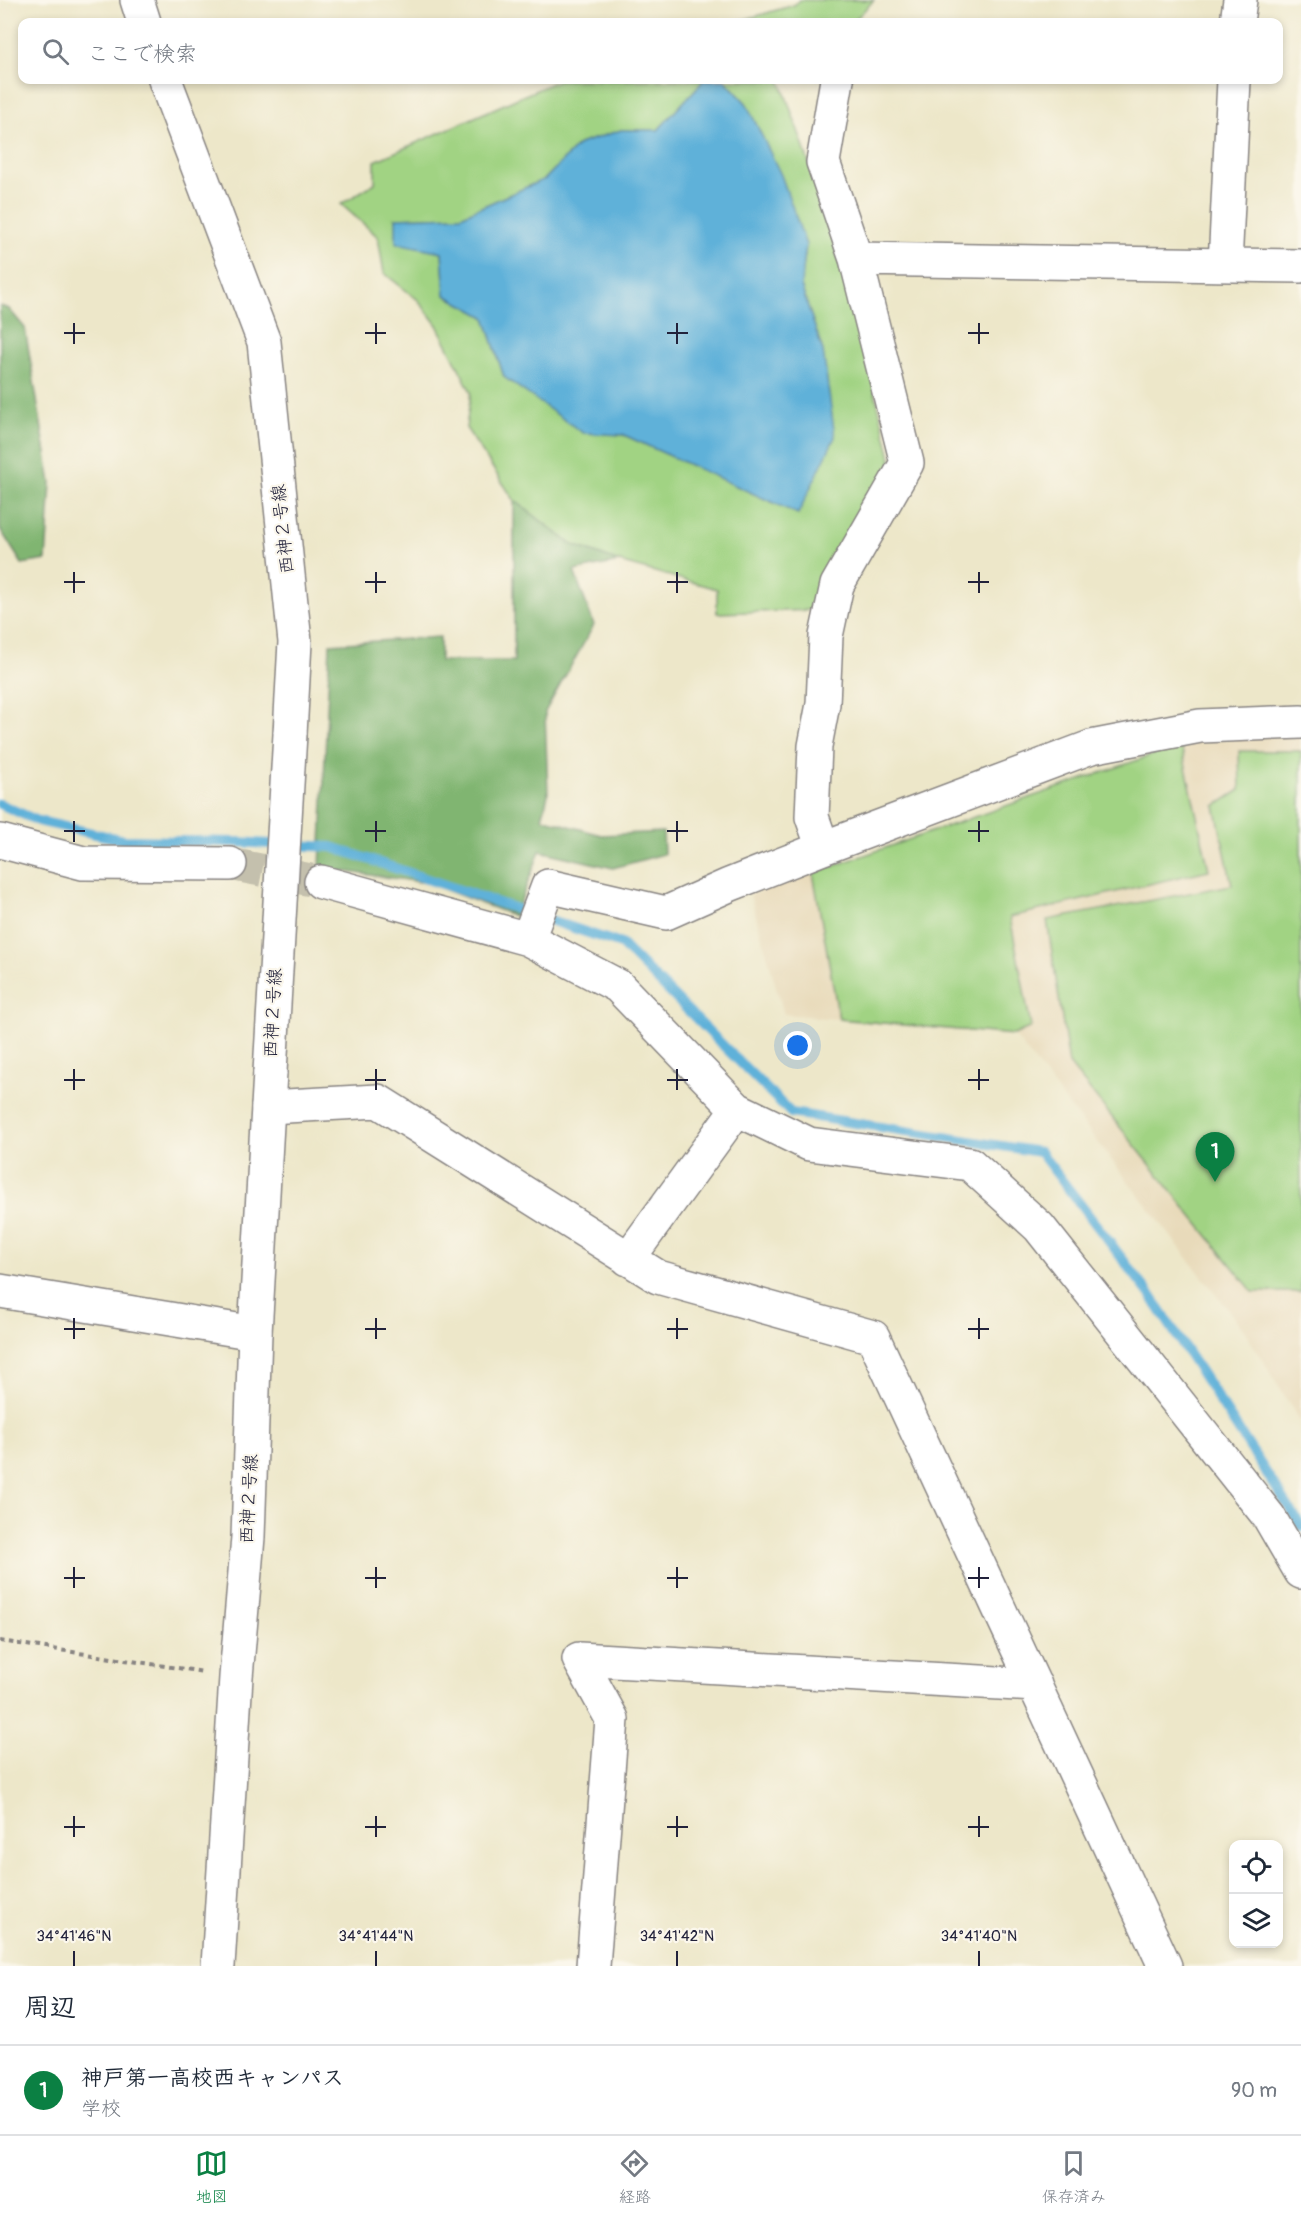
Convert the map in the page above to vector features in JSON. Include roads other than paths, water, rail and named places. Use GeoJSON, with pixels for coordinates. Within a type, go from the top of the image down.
{"type":"FeatureCollection","features":[{"type":"Feature","properties":{"kind":"street"},"geometry":{"type":"LineString","coordinates":[[136,0],[143,18]]}},
{"type":"Feature","properties":{"kind":"street"},"geometry":{"type":"LineString","coordinates":[[1237,18],[1239,0]]}},
{"type":"Feature","properties":{"kind":"street","name":"西神２号線"},"geometry":{"type":"LineString","coordinates":[[167,84],[264,342],[295,642],[255,1333],[248,1537],[236,1677],[218,1966]]}},
{"type":"Feature","properties":{"kind":"street"},"geometry":{"type":"LineString","coordinates":[[823,848],[812,817],[815,746],[823,705],[826,636],[837,585],[907,463],[856,259],[823,162],[836,84]]}},
{"type":"Feature","properties":{"kind":"street"},"geometry":{"type":"LineString","coordinates":[[1225,265],[1234,84]]}},
{"type":"Feature","properties":{"kind":"street"},"geometry":{"type":"LineString","coordinates":[[856,259],[1301,266]]}},
{"type":"Feature","properties":{"kind":"street"},"geometry":{"type":"LineString","coordinates":[[528,939],[548,885],[666,913],[823,848],[1091,747],[1200,726],[1301,722]]}},
{"type":"Feature","properties":{"kind":"street"},"geometry":{"type":"LineString","coordinates":[[0,841],[83,863],[230,864]]}},
{"type":"Feature","properties":{"kind":"street"},"geometry":{"type":"LineString","coordinates":[[321,882],[528,939],[618,986],[737,1109],[809,1144],[970,1164],[1039,1227],[1269,1517],[1301,1572]]}},
{"type":"Feature","properties":{"kind":"street"},"geometry":{"type":"LineString","coordinates":[[268,1107],[378,1101],[658,1277],[873,1337],[1165,1966]]}},
{"type":"Feature","properties":{"kind":"street"},"geometry":{"type":"LineString","coordinates":[[628,1259],[737,1109]]}},
{"type":"Feature","properties":{"kind":"street"},"geometry":{"type":"LineString","coordinates":[[0,1291],[255,1333]]}},
{"type":"Feature","properties":{"kind":"street"},"geometry":{"type":"LineString","coordinates":[[593,1966],[612,1719],[579,1659],[1035,1685]]}},
{"type":"Feature","properties":{"kind":"water"},"geometry":{"type":"Polygon","coordinates":[[[700,84],[729,84],[746,103],[781,175],[806,245],[801,286],[823,351],[835,437],[798,514],[624,435],[583,433],[504,377],[485,317],[445,295],[442,252],[396,243],[396,218],[461,216],[545,179],[579,144],[621,130],[658,130],[700,84]]]}},
{"type":"Feature","properties":{"kind":"waterway"},"geometry":{"type":"LineString","coordinates":[[0,804],[38,821],[123,840],[332,847],[621,944],[791,1113],[1040,1152],[1151,1296],[1301,1526]]}},
{"type":"Feature","properties":{"kind":"tunnel"},"geometry":{"type":"LineString","coordinates":[[230,864],[321,882]]}},
{"type":"Feature","properties":{"kind":"place","name":"神戸第一高校西キャンパス"},"geometry":{"type":"Point","coordinates":[1215,1182]}}]}
